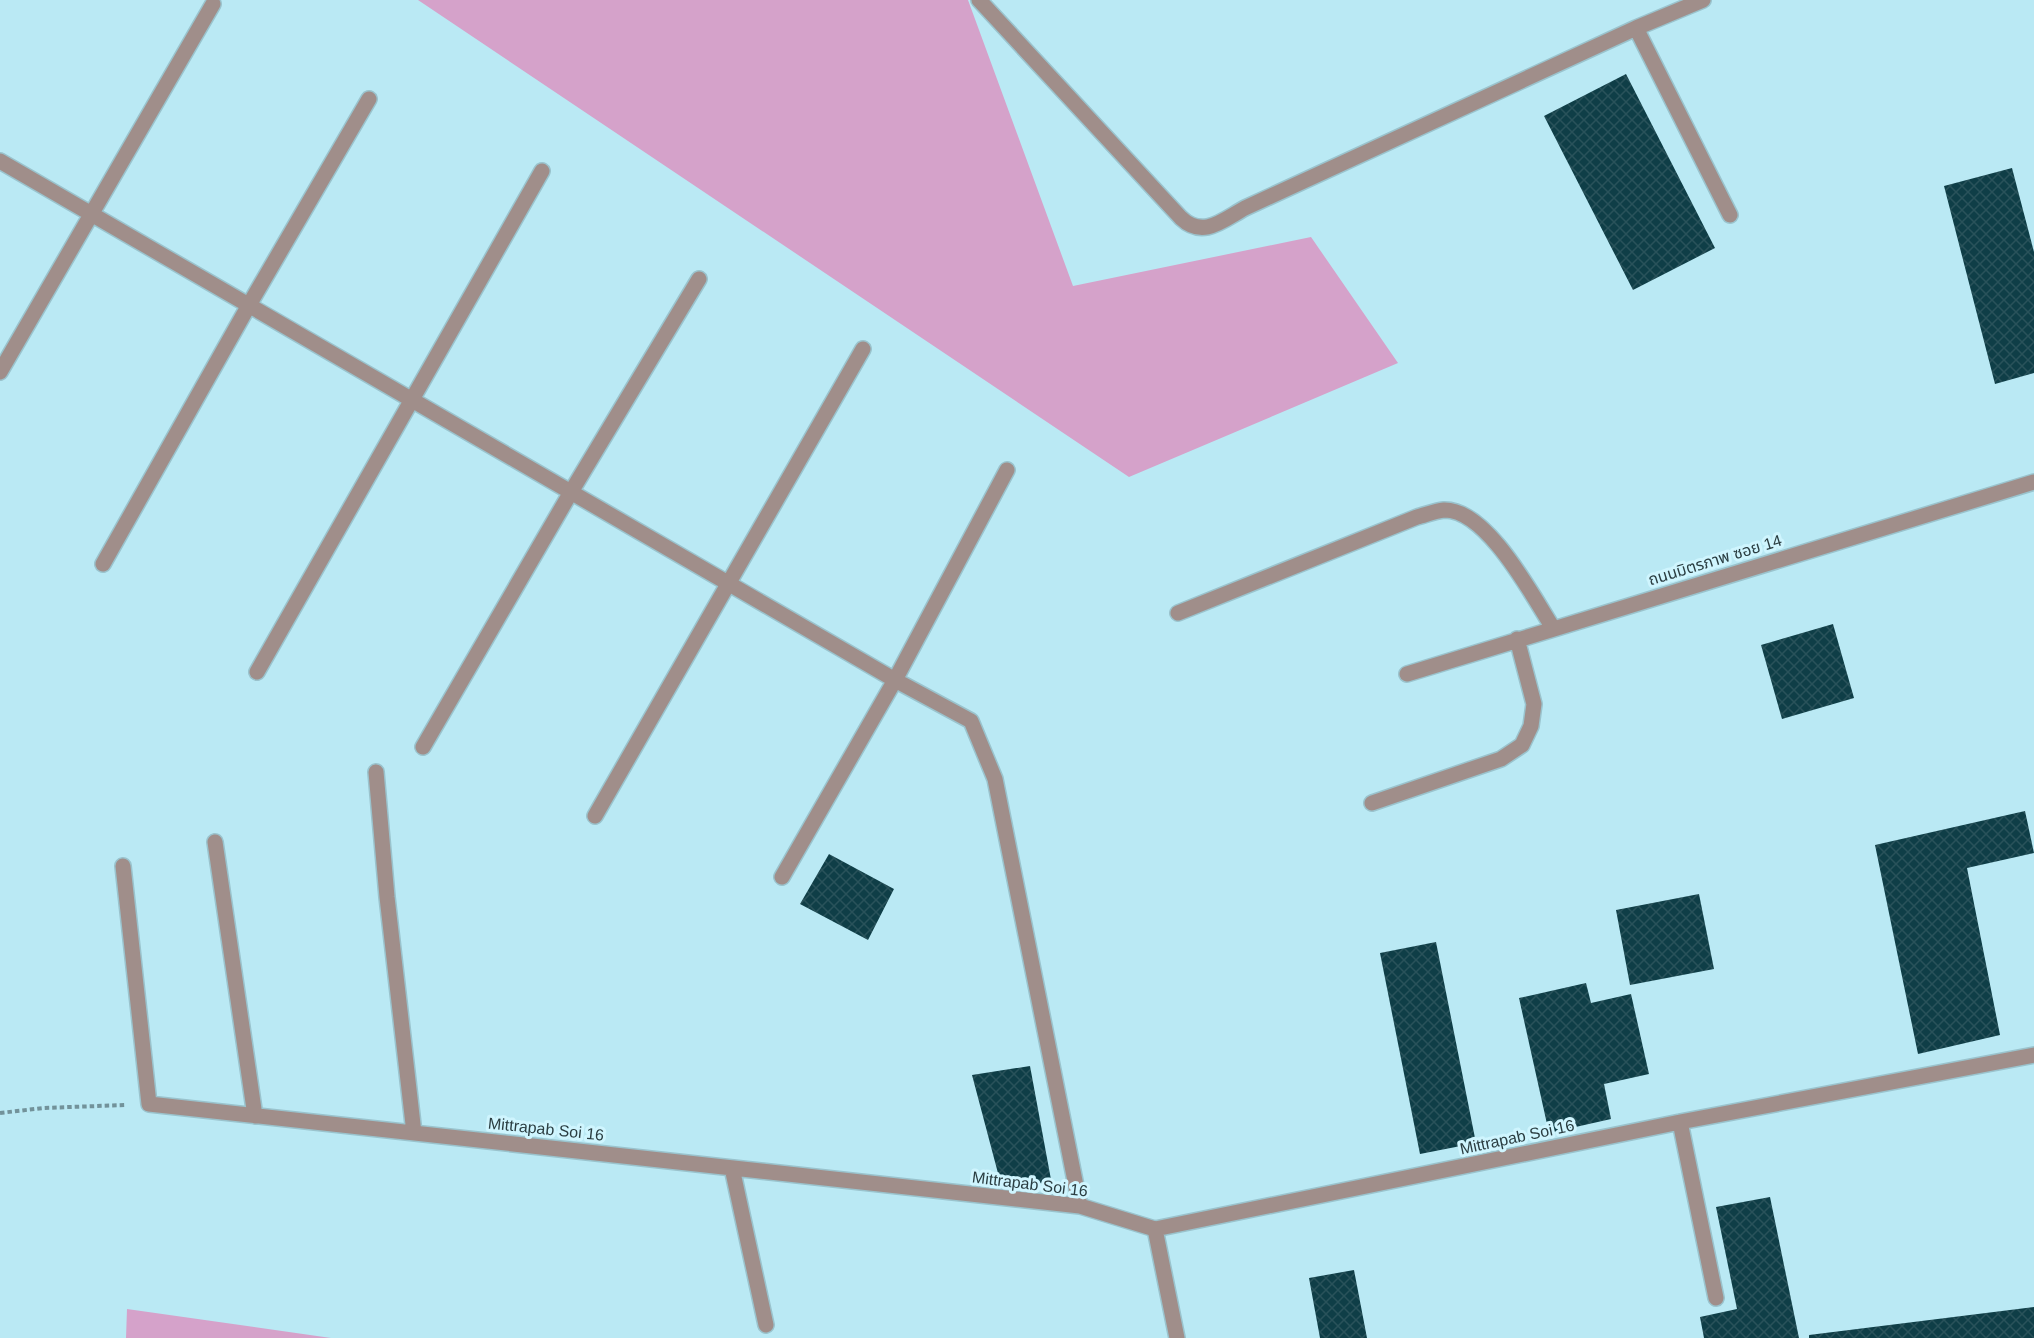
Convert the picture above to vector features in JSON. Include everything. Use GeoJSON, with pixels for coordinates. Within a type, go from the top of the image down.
{"type":"FeatureCollection","features":[{"type":"Feature","properties":{"kind":"street"},"geometry":{"type":"LineString","coordinates":[[979,0],[1181,218],[1188,225],[1198,228],[1207,228],[1245,208],[1636,28],[1703,0]]}},
{"type":"Feature","properties":{"kind":"street"},"geometry":{"type":"LineString","coordinates":[[0,372],[213,4]]}},
{"type":"Feature","properties":{"kind":"street"},"geometry":{"type":"LineString","coordinates":[[1636,28],[1730,216]]}},
{"type":"Feature","properties":{"kind":"street"},"geometry":{"type":"LineString","coordinates":[[103,564],[249,305],[369,99]]}},
{"type":"Feature","properties":{"kind":"street"},"geometry":{"type":"LineString","coordinates":[[0,161],[895,680],[970,721],[995,779],[1080,1206]]}},
{"type":"Feature","properties":{"kind":"street"},"geometry":{"type":"LineString","coordinates":[[257,672],[542,171]]}},
{"type":"Feature","properties":{"kind":"street"},"geometry":{"type":"LineString","coordinates":[[423,747],[571,492],[699,279]]}},
{"type":"Feature","properties":{"kind":"street"},"geometry":{"type":"LineString","coordinates":[[595,816],[863,349]]}},
{"type":"Feature","properties":{"kind":"street"},"geometry":{"type":"LineString","coordinates":[[782,877],[895,680],[1007,470]]}},
{"type":"Feature","properties":{"kind":"street","name":"ถนนมิตรภาพ ซอย 14"},"geometry":{"type":"LineString","coordinates":[[1407,674],[2034,482]]}},
{"type":"Feature","properties":{"kind":"street"},"geometry":{"type":"LineString","coordinates":[[1178,614],[1417,517],[1444,510],[1467,516],[1482,527],[1510,561],[1553,628]]}},
{"type":"Feature","properties":{"kind":"street"},"geometry":{"type":"LineString","coordinates":[[1372,803],[1501,759],[1522,745],[1531,726],[1534,704],[1517,639]]}},
{"type":"Feature","properties":{"kind":"street"},"geometry":{"type":"LineString","coordinates":[[376,772],[387,897],[414,1133]]}},
{"type":"Feature","properties":{"kind":"street"},"geometry":{"type":"LineString","coordinates":[[215,842],[255,1116]]}},
{"type":"Feature","properties":{"kind":"street"},"geometry":{"type":"LineString","coordinates":[[123,866],[149,1104]]}},
{"type":"Feature","properties":{"kind":"street","name":"Mittrapab Soi 16"},"geometry":{"type":"LineString","coordinates":[[149,1104],[1080,1206],[1155,1229],[1680,1122],[2034,1055]]}},
{"type":"Feature","properties":{"kind":"street"},"geometry":{"type":"LineString","coordinates":[[1680,1122],[1716,1298]]}},
{"type":"Feature","properties":{"kind":"street"},"geometry":{"type":"LineString","coordinates":[[732,1168],[766,1325]]}},
{"type":"Feature","properties":{"kind":"street"},"geometry":{"type":"LineString","coordinates":[[1155,1229],[1177,1338]]}},
{"type":"Feature","properties":{"kind":"path"},"geometry":{"type":"LineString","coordinates":[[0,1113],[43,1108],[149,1104]]}},
{"type":"Feature","properties":{"kind":"shaded area"},"geometry":{"type":"Polygon","coordinates":[[[418,0],[968,0],[1073,286],[1311,237],[1398,363],[1129,477],[418,0]]]}},
{"type":"Feature","properties":{"kind":"shaded area"},"geometry":{"type":"Polygon","coordinates":[[[127,1309],[331,1338],[126,1338],[127,1309]]]}},
{"type":"Feature","properties":{"kind":"building"},"geometry":{"type":"Polygon","coordinates":[[[1626,74],[1715,248],[1633,290],[1544,116],[1626,74]]]}},
{"type":"Feature","properties":{"kind":"building"},"geometry":{"type":"Polygon","coordinates":[[[2012,168],[2034,252],[2034,373],[1995,384],[1944,186],[2012,168]]]}},
{"type":"Feature","properties":{"kind":"building"},"geometry":{"type":"Polygon","coordinates":[[[1833,624],[1854,698],[1782,719],[1761,645],[1833,624]]]}},
{"type":"Feature","properties":{"kind":"building"},"geometry":{"type":"Polygon","coordinates":[[[2025,811],[2034,853],[1967,868],[2000,1035],[1918,1054],[1875,845],[2025,811]]]}},
{"type":"Feature","properties":{"kind":"building"},"geometry":{"type":"Polygon","coordinates":[[[829,854],[894,889],[868,940],[800,904],[829,854]]]}},
{"type":"Feature","properties":{"kind":"building"},"geometry":{"type":"Polygon","coordinates":[[[1699,894],[1714,969],[1630,985],[1616,910],[1699,894]]]}},
{"type":"Feature","properties":{"kind":"building"},"geometry":{"type":"Polygon","coordinates":[[[1436,942],[1476,1143],[1420,1154],[1380,953],[1436,942]]]}},
{"type":"Feature","properties":{"kind":"building"},"geometry":{"type":"Polygon","coordinates":[[[1586,983],[1591,1003],[1631,994],[1649,1074],[1604,1084],[1611,1119],[1549,1133],[1519,998],[1586,983]]]}},
{"type":"Feature","properties":{"kind":"building"},"geometry":{"type":"Polygon","coordinates":[[[1030,1066],[1052,1185],[999,1177],[972,1075],[1030,1066]]]}},
{"type":"Feature","properties":{"kind":"building"},"geometry":{"type":"Polygon","coordinates":[[[1770,1197],[1799,1338],[1704,1338],[1700,1317],[1737,1309],[1716,1207],[1770,1197]]]}},
{"type":"Feature","properties":{"kind":"building"},"geometry":{"type":"Polygon","coordinates":[[[1354,1270],[1367,1338],[1320,1338],[1309,1278],[1354,1270]]]}},
{"type":"Feature","properties":{"kind":"building"},"geometry":{"type":"Polygon","coordinates":[[[2034,1307],[2034,1338],[1809,1338],[1809,1335],[2034,1307]]]}}]}
